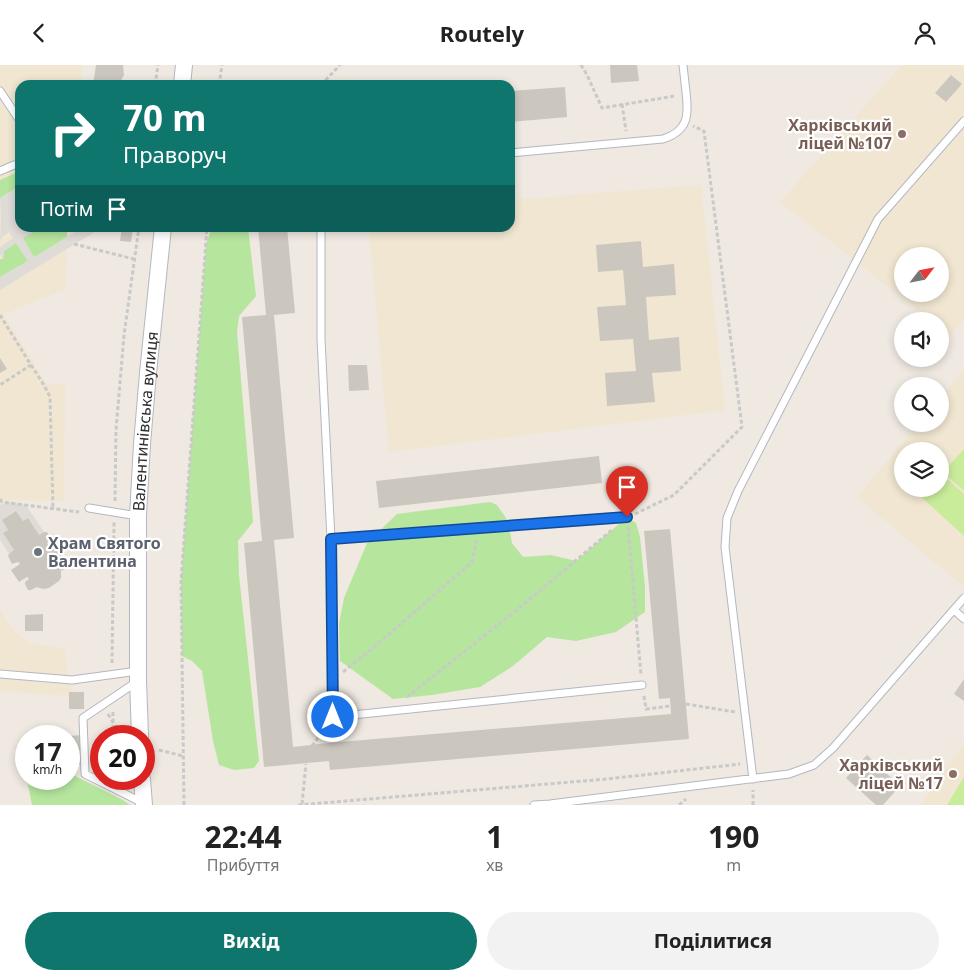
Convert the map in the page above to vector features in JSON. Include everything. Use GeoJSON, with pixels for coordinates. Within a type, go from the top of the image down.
{"type":"FeatureCollection","features":[{"type":"Feature","properties":{"kind":"street"},"geometry":{"type":"LineString","coordinates":[[184,65],[186,80]]}},
{"type":"Feature","properties":{"kind":"street","name":"Валентинівська вулиця"},"geometry":{"type":"LineString","coordinates":[[140,725],[138,516],[148,373],[162,232]]}},
{"type":"Feature","properties":{"kind":"street"},"geometry":{"type":"LineString","coordinates":[[143,790],[144,804]]}},
{"type":"Feature","properties":{"kind":"lane"},"geometry":{"type":"LineString","coordinates":[[515,153],[663,139],[672,136],[685,123],[688,113],[682,65]]}},
{"type":"Feature","properties":{"kind":"lane"},"geometry":{"type":"LineString","coordinates":[[0,91],[15,114]]}},
{"type":"Feature","properties":{"kind":"lane"},"geometry":{"type":"LineString","coordinates":[[753,779],[725,547],[726,518],[738,491],[878,219],[964,121]]}},
{"type":"Feature","properties":{"kind":"lane"},"geometry":{"type":"LineString","coordinates":[[0,171],[15,165]]}},
{"type":"Feature","properties":{"kind":"lane"},"geometry":{"type":"LineString","coordinates":[[321,232],[321,339],[331,539],[333,717],[642,685]]}},
{"type":"Feature","properties":{"kind":"lane"},"geometry":{"type":"LineString","coordinates":[[89,508],[138,516]]}},
{"type":"Feature","properties":{"kind":"lane"},"geometry":{"type":"LineString","coordinates":[[331,539],[627,517]]}},
{"type":"Feature","properties":{"kind":"lane"},"geometry":{"type":"LineString","coordinates":[[534,805],[550,805],[789,774],[814,765],[833,747],[964,597]]}},
{"type":"Feature","properties":{"kind":"lane"},"geometry":{"type":"LineString","coordinates":[[954,610],[964,619]]}},
{"type":"Feature","properties":{"kind":"lane"},"geometry":{"type":"LineString","coordinates":[[0,674],[72,680],[138,676]]}},
{"type":"Feature","properties":{"kind":"lane"},"geometry":{"type":"LineString","coordinates":[[138,676],[83,719],[84,774],[144,804]]}},
{"type":"Feature","properties":{"kind":"path"},"geometry":{"type":"LineString","coordinates":[[156,80],[158,65]]}},
{"type":"Feature","properties":{"kind":"path"},"geometry":{"type":"LineString","coordinates":[[220,80],[222,65]]}},
{"type":"Feature","properties":{"kind":"path"},"geometry":{"type":"LineString","coordinates":[[326,80],[340,65]]}},
{"type":"Feature","properties":{"kind":"path"},"geometry":{"type":"LineString","coordinates":[[581,65],[602,108],[686,94]]}},
{"type":"Feature","properties":{"kind":"path"},"geometry":{"type":"LineString","coordinates":[[622,104],[628,142]]}},
{"type":"Feature","properties":{"kind":"path"},"geometry":{"type":"LineString","coordinates":[[390,711],[518,609],[627,517],[674,495],[742,427],[704,131],[685,123]]}},
{"type":"Feature","properties":{"kind":"path"},"geometry":{"type":"LineString","coordinates":[[112,660],[116,430],[124,335],[137,232]]}},
{"type":"Feature","properties":{"kind":"path"},"geometry":{"type":"LineString","coordinates":[[184,805],[182,581],[207,232]]}},
{"type":"Feature","properties":{"kind":"path"},"geometry":{"type":"LineString","coordinates":[[74,244],[134,259]]}},
{"type":"Feature","properties":{"kind":"path"},"geometry":{"type":"LineString","coordinates":[[0,315],[50,397],[53,509]]}},
{"type":"Feature","properties":{"kind":"path"},"geometry":{"type":"LineString","coordinates":[[0,385],[31,365]]}},
{"type":"Feature","properties":{"kind":"path"},"geometry":{"type":"LineString","coordinates":[[1,502],[80,513]]}},
{"type":"Feature","properties":{"kind":"path"},"geometry":{"type":"LineString","coordinates":[[627,517],[642,685],[646,709],[670,706]]}},
{"type":"Feature","properties":{"kind":"path"},"geometry":{"type":"LineString","coordinates":[[334,679],[373,648],[472,562],[480,528]]}},
{"type":"Feature","properties":{"kind":"path"},"geometry":{"type":"LineString","coordinates":[[686,704],[745,713]]}},
{"type":"Feature","properties":{"kind":"path"},"geometry":{"type":"LineString","coordinates":[[312,746],[333,717]]}},
{"type":"Feature","properties":{"kind":"path"},"geometry":{"type":"LineString","coordinates":[[159,750],[184,756]]}},
{"type":"Feature","properties":{"kind":"path"},"geometry":{"type":"LineString","coordinates":[[302,805],[306,763]]}},
{"type":"Feature","properties":{"kind":"path"},"geometry":{"type":"LineString","coordinates":[[298,805],[607,779],[751,763]]}},
{"type":"Feature","properties":{"kind":"path"},"geometry":{"type":"LineString","coordinates":[[753,779],[753,805]]}},
{"type":"Feature","properties":{"kind":"shaded area"},"geometry":{"type":"Polygon","coordinates":[[[0,65],[83,65],[80,80],[15,80],[15,232],[67,232],[66,289],[4,314],[47,385],[65,384],[64,501],[6,500],[0,504],[0,65]]]}},
{"type":"Feature","properties":{"kind":"shaded area","name":"Харківський ліцей №107"},"geometry":{"type":"Polygon","coordinates":[[[902,65],[964,65],[964,319],[950,335],[949,312],[921,312],[909,303],[949,303],[949,247],[894,247],[894,291],[780,202],[902,65]]]}},
{"type":"Feature","properties":{"kind":"shaded area"},"geometry":{"type":"Polygon","coordinates":[[[701,185],[725,410],[389,452],[369,232],[515,232],[515,200],[701,185]]]}},
{"type":"Feature","properties":{"kind":"shaded area"},"geometry":{"type":"Polygon","coordinates":[[[15,189],[15,232],[33,232],[23,238],[34,257],[75,232],[94,232],[0,290],[0,277],[28,261],[16,243],[4,251],[3,259],[0,254],[0,247],[13,238],[9,232],[3,236],[0,242],[0,198],[15,189]]]}},
{"type":"Feature","properties":{"kind":"shaded area"},"geometry":{"type":"Polygon","coordinates":[[[964,369],[964,587],[857,497],[894,453],[894,497],[949,497],[949,442],[903,442],[911,432],[949,432],[949,387],[964,369]]]}},
{"type":"Feature","properties":{"kind":"shaded area"},"geometry":{"type":"Polygon","coordinates":[[[7,502],[26,505],[44,532],[39,535],[28,518],[23,521],[16,511],[2,520],[8,530],[4,534],[14,550],[9,554],[0,540],[0,505],[7,502]]]}},
{"type":"Feature","properties":{"kind":"shaded area"},"geometry":{"type":"Polygon","coordinates":[[[0,610],[14,631],[29,643],[64,648],[72,696],[0,691],[0,610]]]}},
{"type":"Feature","properties":{"kind":"shaded area","name":"Харківський ліцей №17"},"geometry":{"type":"Polygon","coordinates":[[[964,743],[964,805],[921,805],[964,743]]]}},
{"type":"Feature","properties":{"kind":"green space"},"geometry":{"type":"Polygon","coordinates":[[[15,173],[15,189],[0,198],[0,180],[15,173]]]}},
{"type":"Feature","properties":{"kind":"green space"},"geometry":{"type":"Polygon","coordinates":[[[33,232],[67,232],[67,237],[34,258],[22,238],[33,232]]]}},
{"type":"Feature","properties":{"kind":"green space"},"geometry":{"type":"Polygon","coordinates":[[[210,232],[248,232],[256,296],[239,316],[237,332],[253,522],[238,541],[239,575],[259,761],[254,768],[234,770],[219,765],[213,741],[202,671],[192,661],[182,656],[181,581],[206,244],[210,232]]]}},
{"type":"Feature","properties":{"kind":"green space"},"geometry":{"type":"Polygon","coordinates":[[[16,243],[28,261],[0,277],[0,259],[3,259],[4,251],[16,243]]]}},
{"type":"Feature","properties":{"kind":"green space"},"geometry":{"type":"Polygon","coordinates":[[[964,449],[964,491],[949,477],[949,465],[964,449]]]}},
{"type":"Feature","properties":{"kind":"green space"},"geometry":{"type":"Polygon","coordinates":[[[949,481],[964,494],[964,536],[921,497],[949,497],[949,481]]]}},
{"type":"Feature","properties":{"kind":"green space"},"geometry":{"type":"Polygon","coordinates":[[[490,502],[497,505],[508,521],[512,543],[523,557],[551,555],[576,561],[627,517],[636,523],[640,537],[645,587],[645,612],[616,632],[576,641],[547,637],[513,666],[480,687],[393,699],[340,661],[339,624],[344,598],[367,543],[397,514],[490,502]]]}},
{"type":"Feature","properties":{"kind":"green space"},"geometry":{"type":"Polygon","coordinates":[[[964,777],[964,805],[947,805],[964,777]]]}},
{"type":"Feature","properties":{"kind":"green space"},"geometry":{"type":"Polygon","coordinates":[[[80,778],[90,784],[90,790],[103,790],[130,805],[32,805],[29,790],[80,790],[80,778]]]}},
{"type":"Feature","properties":{"kind":"building"},"geometry":{"type":"Polygon","coordinates":[[[96,65],[123,65],[124,75],[121,80],[94,80],[96,65]]]}},
{"type":"Feature","properties":{"kind":"building"},"geometry":{"type":"Polygon","coordinates":[[[610,65],[637,65],[639,81],[611,83],[610,65]]]}},
{"type":"Feature","properties":{"kind":"building"},"geometry":{"type":"Polygon","coordinates":[[[951,75],[962,84],[946,102],[935,93],[951,75]]]}},
{"type":"Feature","properties":{"kind":"building"},"geometry":{"type":"Polygon","coordinates":[[[565,87],[567,117],[515,122],[515,91],[565,87]]]}},
{"type":"Feature","properties":{"kind":"building"},"geometry":{"type":"Polygon","coordinates":[[[121,232],[132,232],[131,242],[120,241],[121,232]]]}},
{"type":"Feature","properties":{"kind":"building"},"geometry":{"type":"Polygon","coordinates":[[[258,232],[287,232],[295,313],[274,315],[294,538],[274,540],[293,747],[671,714],[670,698],[659,699],[644,531],[670,529],[689,739],[330,770],[329,761],[264,767],[244,543],[262,541],[242,317],[266,315],[258,232]]]}},
{"type":"Feature","properties":{"kind":"building"},"geometry":{"type":"Polygon","coordinates":[[[641,241],[643,267],[674,264],[676,295],[646,297],[649,340],[679,337],[681,371],[652,373],[655,402],[607,406],[605,373],[636,371],[633,339],[600,341],[597,307],[626,305],[623,270],[598,272],[596,245],[641,241]]]}},
{"type":"Feature","properties":{"kind":"building"},"geometry":{"type":"Polygon","coordinates":[[[0,358],[7,369],[0,373],[0,358]]]}},
{"type":"Feature","properties":{"kind":"building"},"geometry":{"type":"Polygon","coordinates":[[[348,365],[367,365],[369,390],[349,391],[348,365]]]}},
{"type":"Feature","properties":{"kind":"building"},"geometry":{"type":"Polygon","coordinates":[[[599,456],[602,483],[379,508],[376,481],[599,456]]]}},
{"type":"Feature","properties":{"kind":"building","name":"Храм Святого Валентина"},"geometry":{"type":"Polygon","coordinates":[[[16,511],[23,521],[28,518],[39,535],[47,532],[51,539],[47,543],[49,546],[57,541],[65,553],[57,558],[59,561],[65,559],[68,565],[67,568],[61,571],[59,581],[49,588],[37,587],[28,590],[25,582],[29,579],[27,577],[19,582],[11,570],[20,564],[18,562],[12,564],[8,556],[14,550],[3,533],[8,530],[2,520],[16,511]]]}},
{"type":"Feature","properties":{"kind":"building"},"geometry":{"type":"Polygon","coordinates":[[[43,614],[43,631],[25,631],[25,615],[43,614]]]}},
{"type":"Feature","properties":{"kind":"building"},"geometry":{"type":"Polygon","coordinates":[[[964,679],[964,701],[954,694],[964,679]]]}},
{"type":"Feature","properties":{"kind":"building"},"geometry":{"type":"Polygon","coordinates":[[[69,692],[84,692],[84,709],[69,709],[69,692]]]}},
{"type":"Feature","properties":{"kind":"building"},"geometry":{"type":"Polygon","coordinates":[[[80,735],[82,735],[86,764],[80,765],[80,735]]]}},
{"type":"Feature","properties":{"kind":"building"},"geometry":{"type":"Polygon","coordinates":[[[867,755],[900,786],[883,805],[876,805],[846,778],[867,755]]]}},
{"type":"Feature","properties":{"kind":"place","name":"Харківський ліцей №107"},"geometry":{"type":"Point","coordinates":[902,134]}},
{"type":"Feature","properties":{"kind":"place","name":"Храм Святого Валентина"},"geometry":{"type":"Point","coordinates":[38,552]}},
{"type":"Feature","properties":{"kind":"place","name":"Харківський ліцей №17"},"geometry":{"type":"Point","coordinates":[953,774]}},
{"type":"Feature","properties":{"kind":"route"},"geometry":{"type":"LineString","coordinates":[[333,717],[331,539],[627,517]]}}]}
